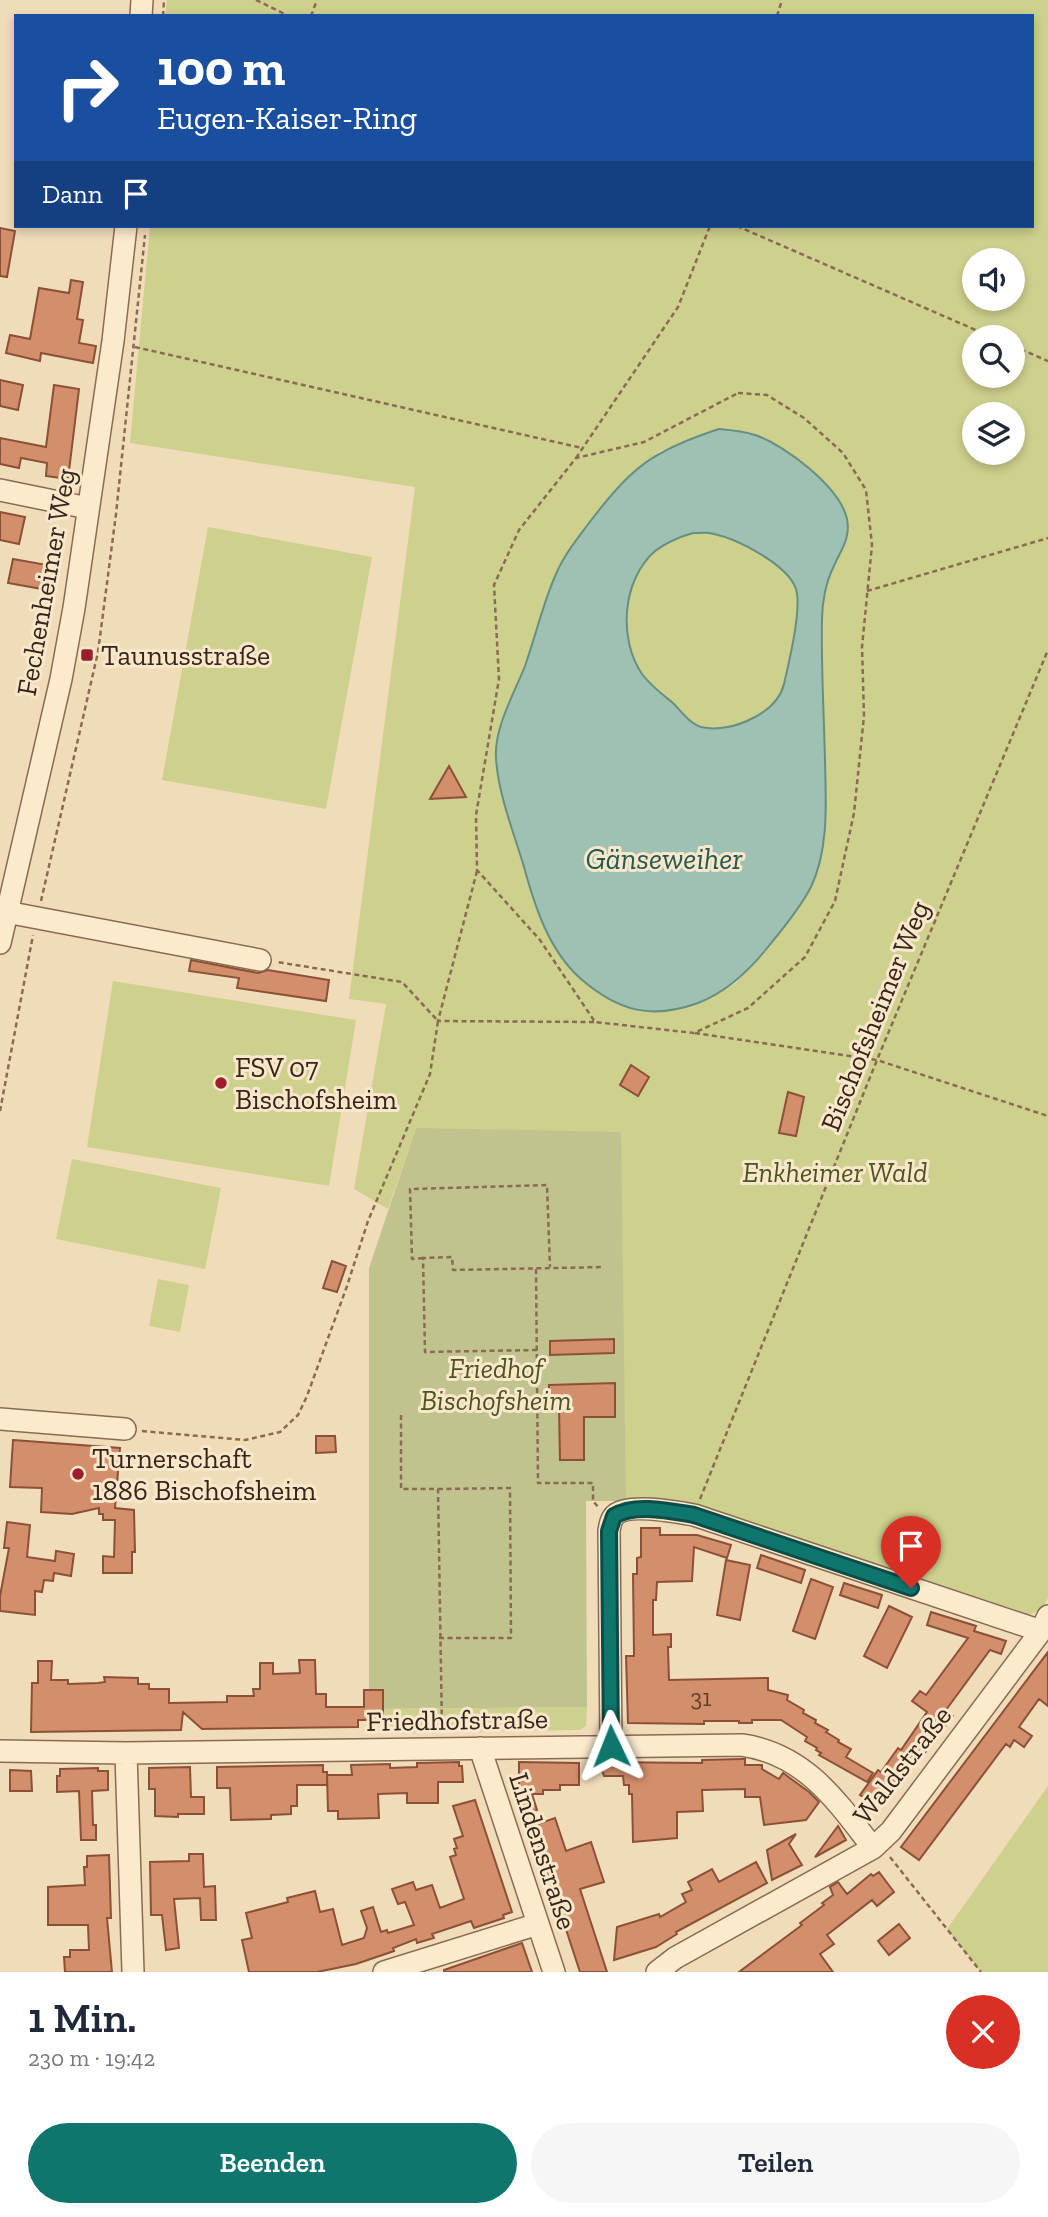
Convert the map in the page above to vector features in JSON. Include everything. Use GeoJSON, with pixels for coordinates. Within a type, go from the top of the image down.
{"type":"FeatureCollection","features":[{"type":"Feature","properties":{"kind":"street","name":"Fechenheimer Weg"},"geometry":{"type":"LineString","coordinates":[[0,943],[61,679],[74,608],[113,341],[126,228]]}},
{"type":"Feature","properties":{"kind":"street"},"geometry":{"type":"LineString","coordinates":[[0,490],[88,508]]}},
{"type":"Feature","properties":{"kind":"street"},"geometry":{"type":"LineString","coordinates":[[6,912],[260,960]]}},
{"type":"Feature","properties":{"kind":"street"},"geometry":{"type":"LineString","coordinates":[[0,1419],[125,1429]]}},
{"type":"Feature","properties":{"kind":"street"},"geometry":{"type":"LineString","coordinates":[[611,1746],[609,1531],[614,1516],[622,1511],[659,1510],[694,1515],[1044,1623]]}},
{"type":"Feature","properties":{"kind":"street","name":"Waldstraße"},"geometry":{"type":"LineString","coordinates":[[657,1972],[675,1958],[873,1848],[891,1831],[1044,1623]]}},
{"type":"Feature","properties":{"kind":"street","name":"Friedhofstraße"},"geometry":{"type":"LineString","coordinates":[[0,1751],[126,1753],[742,1745],[776,1754],[800,1767],[824,1786],[873,1848]]}},
{"type":"Feature","properties":{"kind":"street","name":"Lindenstraße"},"geometry":{"type":"LineString","coordinates":[[480,1748],[554,1972]]}},
{"type":"Feature","properties":{"kind":"street"},"geometry":{"type":"LineString","coordinates":[[126,1753],[133,1972]]}},
{"type":"Feature","properties":{"kind":"street"},"geometry":{"type":"LineString","coordinates":[[384,1972],[538,1924]]}},
{"type":"Feature","properties":{"kind":"path"},"geometry":{"type":"LineString","coordinates":[[256,0],[285,14]]}},
{"type":"Feature","properties":{"kind":"path"},"geometry":{"type":"LineString","coordinates":[[0,1111],[36,919],[97,652],[117,514],[146,228]]}},
{"type":"Feature","properties":{"kind":"path"},"geometry":{"type":"LineString","coordinates":[[125,1429],[245,1440],[280,1432],[298,1415],[348,1286],[368,1221],[430,1074],[438,1020],[477,870],[476,815],[499,679],[494,585],[519,530],[576,458],[678,307],[709,228]]}},
{"type":"Feature","properties":{"kind":"path"},"geometry":{"type":"LineString","coordinates":[[742,228],[964,325]]}},
{"type":"Feature","properties":{"kind":"path"},"geometry":{"type":"LineString","coordinates":[[135,347],[582,448]]}},
{"type":"Feature","properties":{"kind":"path"},"geometry":{"type":"LineString","coordinates":[[1025,351],[1048,362]]}},
{"type":"Feature","properties":{"kind":"path"},"geometry":{"type":"LineString","coordinates":[[576,458],[644,442],[738,393],[767,396],[804,418],[843,453],[866,490],[872,545],[862,647],[864,716],[854,813],[835,901],[805,957],[748,1007],[694,1033]]}},
{"type":"Feature","properties":{"kind":"path"},"geometry":{"type":"LineString","coordinates":[[867,591],[1048,538]]}},
{"type":"Feature","properties":{"kind":"path","name":"Bischofsheimer Weg"},"geometry":{"type":"LineString","coordinates":[[694,1515],[877,1060],[1048,650]]}},
{"type":"Feature","properties":{"kind":"path"},"geometry":{"type":"LineString","coordinates":[[477,870],[540,940],[595,1022]]}},
{"type":"Feature","properties":{"kind":"path"},"geometry":{"type":"LineString","coordinates":[[260,960],[402,982],[438,1020],[595,1022],[694,1033],[877,1060],[1048,1116]]}},
{"type":"Feature","properties":{"kind":"path"},"geometry":{"type":"LineString","coordinates":[[550,1268],[547,1185],[410,1189],[412,1259],[453,1257],[453,1270],[603,1267]]}},
{"type":"Feature","properties":{"kind":"path"},"geometry":{"type":"LineString","coordinates":[[423,1258],[425,1353],[537,1350]]}},
{"type":"Feature","properties":{"kind":"path"},"geometry":{"type":"LineString","coordinates":[[536,1269],[537,1483],[593,1483],[595,1505],[614,1516]]}},
{"type":"Feature","properties":{"kind":"path"},"geometry":{"type":"LineString","coordinates":[[401,1415],[401,1489],[510,1488],[511,1638],[439,1638]]}},
{"type":"Feature","properties":{"kind":"path"},"geometry":{"type":"LineString","coordinates":[[438,1489],[443,1747]]}},
{"type":"Feature","properties":{"kind":"path"},"geometry":{"type":"LineString","coordinates":[[873,1848],[891,1858],[981,1972]]}},
{"type":"Feature","properties":{"kind":"green space","name":"Enkheimer Wald"},"geometry":{"type":"Polygon","coordinates":[[[167,0],[1048,0],[1048,1598],[1042,1609],[1027,1616],[681,1500],[626,1501],[416,1128],[388,1209],[354,1189],[386,1004],[349,999],[415,487],[130,443],[150,228],[1034,228],[1034,14],[165,14],[167,0]],[[719,429],[660,451],[614,490],[571,547],[557,571],[498,735],[562,960],[599,994],[617,1004],[683,1008],[703,1001],[734,984],[762,956],[812,885],[823,844],[826,809],[822,614],[829,577],[844,536],[846,516],[842,504],[833,492],[809,468],[768,440],[742,432],[719,429]]]}},
{"type":"Feature","properties":{"kind":"green space"},"geometry":{"type":"Polygon","coordinates":[[[208,527],[372,557],[326,809],[162,780],[208,527]]]}},
{"type":"Feature","properties":{"kind":"green space"},"geometry":{"type":"Polygon","coordinates":[[[693,533],[712,533],[761,554],[783,571],[796,589],[796,622],[782,690],[763,712],[728,727],[701,727],[689,720],[645,678],[634,660],[629,644],[627,610],[630,593],[644,563],[664,545],[693,533]]]}},
{"type":"Feature","properties":{"kind":"green space","name":"FSV 07 Bischofsheim"},"geometry":{"type":"Polygon","coordinates":[[[113,981],[356,1020],[329,1186],[87,1147],[113,981]]]}},
{"type":"Feature","properties":{"kind":"green space","name":"Friedhof Bischofsheim"},"geometry":{"type":"Polygon","coordinates":[[[416,1128],[621,1132],[626,1501],[586,1501],[587,1707],[369,1709],[369,1268],[416,1128]]]}},
{"type":"Feature","properties":{"kind":"green space"},"geometry":{"type":"Polygon","coordinates":[[[72,1159],[221,1188],[205,1269],[56,1239],[72,1159]]]}},
{"type":"Feature","properties":{"kind":"green space"},"geometry":{"type":"Polygon","coordinates":[[[158,1279],[189,1285],[180,1332],[149,1326],[158,1279]]]}},
{"type":"Feature","properties":{"kind":"green space"},"geometry":{"type":"Polygon","coordinates":[[[587,1707],[586,1726],[580,1730],[384,1733],[383,1709],[587,1707]]]}},
{"type":"Feature","properties":{"kind":"green space"},"geometry":{"type":"Polygon","coordinates":[[[1048,1786],[1048,1972],[981,1972],[947,1929],[1048,1786]]]}},
{"type":"Feature","properties":{"kind":"water","name":"Gänseweiher"},"geometry":{"type":"Polygon","coordinates":[[[719,429],[755,435],[767,440],[823,481],[834,494],[847,519],[846,539],[828,580],[822,613],[826,793],[824,841],[817,872],[803,901],[756,961],[739,978],[698,1003],[665,1011],[650,1011],[622,1005],[595,990],[570,968],[552,942],[533,897],[507,813],[497,772],[496,747],[501,723],[525,666],[547,596],[567,554],[604,504],[631,475],[659,454],[719,429]],[[693,533],[664,545],[644,563],[630,593],[627,610],[629,644],[642,674],[693,723],[708,728],[728,727],[758,715],[779,695],[792,650],[797,609],[796,589],[783,571],[761,554],[724,537],[693,533]]]}},
{"type":"Feature","properties":{"kind":"building"},"geometry":{"type":"Polygon","coordinates":[[[0,228],[15,231],[7,277],[0,276],[0,228]]]}},
{"type":"Feature","properties":{"kind":"building"},"geometry":{"type":"Polygon","coordinates":[[[71,280],[83,282],[77,319],[83,320],[79,343],[96,346],[93,363],[41,353],[40,361],[6,353],[10,335],[30,339],[39,288],[69,293],[71,280]]]}},
{"type":"Feature","properties":{"kind":"building"},"geometry":{"type":"Polygon","coordinates":[[[0,380],[23,385],[18,410],[0,406],[0,380]]]}},
{"type":"Feature","properties":{"kind":"building"},"geometry":{"type":"Polygon","coordinates":[[[54,385],[79,389],[68,479],[46,476],[47,463],[21,458],[19,468],[0,464],[0,438],[46,447],[54,385]]]}},
{"type":"Feature","properties":{"kind":"building"},"geometry":{"type":"Polygon","coordinates":[[[0,512],[25,517],[19,544],[0,540],[0,512]]]}},
{"type":"Feature","properties":{"kind":"building"},"geometry":{"type":"Polygon","coordinates":[[[13,559],[47,565],[42,589],[8,583],[13,559]]]}},
{"type":"Feature","properties":{"kind":"building"},"geometry":{"type":"Polygon","coordinates":[[[449,766],[466,797],[430,799],[449,766]]]}},
{"type":"Feature","properties":{"kind":"building"},"geometry":{"type":"Polygon","coordinates":[[[191,960],[258,973],[268,970],[329,980],[326,1001],[237,988],[239,978],[189,971],[191,960]]]}},
{"type":"Feature","properties":{"kind":"building"},"geometry":{"type":"Polygon","coordinates":[[[631,1065],[649,1077],[638,1096],[620,1085],[631,1065]]]}},
{"type":"Feature","properties":{"kind":"building"},"geometry":{"type":"Polygon","coordinates":[[[788,1092],[804,1097],[796,1136],[779,1133],[788,1092]]]}},
{"type":"Feature","properties":{"kind":"building"},"geometry":{"type":"Polygon","coordinates":[[[332,1261],[346,1266],[337,1292],[323,1288],[332,1261]]]}},
{"type":"Feature","properties":{"kind":"building"},"geometry":{"type":"Polygon","coordinates":[[[614,1339],[614,1353],[550,1355],[550,1341],[614,1339]]]}},
{"type":"Feature","properties":{"kind":"building"},"geometry":{"type":"Polygon","coordinates":[[[615,1383],[615,1417],[584,1417],[584,1460],[560,1460],[559,1407],[549,1407],[549,1385],[615,1383]]]}},
{"type":"Feature","properties":{"kind":"building"},"geometry":{"type":"Polygon","coordinates":[[[316,1436],[335,1436],[336,1452],[316,1453],[316,1436]]]}},
{"type":"Feature","properties":{"kind":"building"},"geometry":{"type":"Polygon","coordinates":[[[13,1440],[120,1448],[115,1508],[134,1510],[135,1552],[132,1552],[132,1573],[103,1573],[103,1556],[114,1557],[115,1520],[103,1520],[99,1508],[72,1514],[41,1512],[42,1488],[10,1487],[13,1440]]]}},
{"type":"Feature","properties":{"kind":"building"},"geometry":{"type":"Polygon","coordinates":[[[7,1522],[30,1525],[27,1557],[55,1561],[56,1551],[74,1554],[71,1576],[54,1573],[53,1581],[44,1580],[42,1592],[35,1591],[35,1615],[0,1611],[0,1596],[9,1548],[4,1548],[7,1522]]]}},
{"type":"Feature","properties":{"kind":"building"},"geometry":{"type":"Polygon","coordinates":[[[641,1528],[660,1528],[660,1535],[697,1535],[731,1545],[727,1558],[694,1547],[692,1581],[657,1582],[656,1600],[653,1600],[653,1635],[671,1634],[671,1647],[668,1647],[669,1680],[768,1678],[768,1690],[788,1695],[787,1700],[804,1710],[803,1713],[816,1720],[815,1723],[851,1749],[846,1757],[873,1773],[867,1782],[819,1755],[821,1753],[817,1748],[805,1741],[807,1737],[781,1720],[752,1720],[752,1723],[704,1721],[704,1724],[628,1723],[626,1656],[634,1656],[633,1574],[637,1574],[637,1558],[641,1557],[641,1528]]]}},
{"type":"Feature","properties":{"kind":"building"},"geometry":{"type":"Polygon","coordinates":[[[761,1555],[805,1570],[801,1583],[757,1568],[761,1555]]]}},
{"type":"Feature","properties":{"kind":"building"},"geometry":{"type":"Polygon","coordinates":[[[726,1560],[750,1565],[740,1620],[717,1615],[726,1560]]]}},
{"type":"Feature","properties":{"kind":"building"},"geometry":{"type":"Polygon","coordinates":[[[811,1579],[833,1587],[815,1639],[793,1631],[811,1579]]]}},
{"type":"Feature","properties":{"kind":"building"},"geometry":{"type":"Polygon","coordinates":[[[844,1583],[882,1595],[878,1608],[840,1595],[844,1583]]]}},
{"type":"Feature","properties":{"kind":"building"},"geometry":{"type":"Polygon","coordinates":[[[889,1606],[912,1617],[887,1668],[864,1656],[889,1606]]]}},
{"type":"Feature","properties":{"kind":"building"},"geometry":{"type":"Polygon","coordinates":[[[931,1612],[976,1626],[974,1631],[1006,1641],[1001,1654],[990,1650],[946,1710],[953,1716],[874,1813],[864,1806],[868,1800],[860,1795],[898,1748],[901,1750],[927,1712],[912,1701],[920,1691],[926,1695],[968,1638],[927,1625],[931,1612]]]}},
{"type":"Feature","properties":{"kind":"building"},"geometry":{"type":"Polygon","coordinates":[[[1048,1652],[1048,1706],[1039,1699],[1019,1727],[1032,1736],[1024,1747],[1014,1740],[1010,1747],[1006,1744],[919,1860],[901,1847],[1048,1652]]]}},
{"type":"Feature","properties":{"kind":"building"},"geometry":{"type":"Polygon","coordinates":[[[299,1660],[315,1660],[316,1694],[326,1694],[326,1707],[364,1707],[364,1690],[383,1690],[383,1720],[358,1720],[358,1727],[202,1729],[183,1712],[181,1730],[31,1732],[32,1683],[38,1683],[38,1661],[52,1661],[51,1680],[68,1680],[68,1684],[105,1682],[104,1677],[138,1678],[138,1684],[149,1684],[149,1689],[169,1689],[169,1703],[227,1702],[227,1696],[254,1696],[253,1689],[260,1689],[260,1663],[273,1663],[273,1674],[300,1673],[299,1660]]]}},
{"type":"Feature","properties":{"kind":"building"},"geometry":{"type":"Polygon","coordinates":[[[745,1759],[745,1765],[762,1765],[762,1769],[779,1779],[783,1773],[819,1802],[806,1820],[764,1825],[760,1797],[745,1797],[745,1789],[702,1790],[703,1811],[677,1812],[677,1838],[633,1842],[632,1794],[629,1794],[629,1785],[624,1785],[623,1776],[604,1776],[599,1762],[702,1763],[702,1760],[745,1759]]]}},
{"type":"Feature","properties":{"kind":"building"},"geometry":{"type":"Polygon","coordinates":[[[459,1762],[459,1766],[462,1766],[463,1782],[438,1782],[438,1803],[407,1803],[407,1793],[378,1794],[379,1818],[338,1819],[338,1811],[328,1811],[327,1775],[352,1775],[351,1765],[390,1764],[390,1768],[417,1767],[417,1763],[459,1762]]]}},
{"type":"Feature","properties":{"kind":"building"},"geometry":{"type":"Polygon","coordinates":[[[519,1762],[579,1763],[579,1785],[560,1785],[560,1790],[543,1790],[543,1794],[532,1794],[537,1810],[523,1815],[519,1801],[519,1762]]]}},
{"type":"Feature","properties":{"kind":"building"},"geometry":{"type":"Polygon","coordinates":[[[323,1765],[323,1772],[327,1772],[327,1785],[297,1785],[297,1806],[291,1806],[291,1814],[271,1815],[271,1819],[231,1820],[230,1788],[217,1788],[217,1767],[323,1765]]]}},
{"type":"Feature","properties":{"kind":"building"},"geometry":{"type":"Polygon","coordinates":[[[190,1767],[191,1797],[204,1797],[204,1814],[155,1816],[155,1789],[149,1789],[149,1768],[190,1767]]]}},
{"type":"Feature","properties":{"kind":"building"},"geometry":{"type":"Polygon","coordinates":[[[98,1768],[98,1771],[108,1771],[108,1790],[92,1791],[96,1840],[81,1840],[79,1791],[57,1792],[57,1776],[60,1776],[60,1769],[98,1768]]]}},
{"type":"Feature","properties":{"kind":"building"},"geometry":{"type":"Polygon","coordinates":[[[10,1770],[31,1771],[32,1791],[10,1791],[10,1770]]]}},
{"type":"Feature","properties":{"kind":"building"},"geometry":{"type":"Polygon","coordinates":[[[475,1800],[512,1912],[503,1915],[504,1918],[474,1928],[471,1921],[432,1934],[434,1938],[417,1943],[416,1939],[393,1948],[394,1951],[356,1964],[317,1972],[249,1972],[242,1940],[252,1938],[246,1913],[288,1902],[287,1898],[315,1891],[320,1912],[333,1909],[342,1945],[364,1938],[367,1928],[361,1911],[373,1907],[381,1932],[387,1930],[388,1933],[414,1925],[405,1902],[398,1904],[392,1889],[413,1882],[416,1890],[432,1885],[440,1908],[464,1899],[450,1857],[456,1855],[454,1839],[463,1836],[453,1806],[475,1800]]]}},
{"type":"Feature","properties":{"kind":"building"},"geometry":{"type":"Polygon","coordinates":[[[555,1818],[566,1851],[591,1842],[604,1882],[580,1889],[607,1972],[580,1972],[532,1826],[555,1818]]]}},
{"type":"Feature","properties":{"kind":"building"},"geometry":{"type":"Polygon","coordinates":[[[838,1826],[846,1840],[815,1857],[838,1826]]]}},
{"type":"Feature","properties":{"kind":"building"},"geometry":{"type":"Polygon","coordinates":[[[796,1834],[789,1844],[802,1865],[772,1880],[767,1850],[796,1834]]]}},
{"type":"Feature","properties":{"kind":"building"},"geometry":{"type":"Polygon","coordinates":[[[189,1854],[203,1854],[204,1887],[215,1886],[216,1920],[201,1920],[200,1898],[174,1899],[179,1948],[166,1950],[162,1915],[151,1915],[150,1862],[189,1861],[189,1854]]]}},
{"type":"Feature","properties":{"kind":"building"},"geometry":{"type":"Polygon","coordinates":[[[109,1855],[111,1918],[107,1918],[112,1972],[65,1972],[64,1957],[70,1957],[70,1950],[89,1950],[88,1925],[48,1925],[48,1887],[85,1885],[84,1867],[87,1867],[87,1856],[109,1855]]]}},
{"type":"Feature","properties":{"kind":"building"},"geometry":{"type":"Polygon","coordinates":[[[756,1862],[767,1883],[676,1932],[677,1934],[656,1947],[614,1960],[617,1927],[659,1914],[660,1917],[686,1902],[682,1894],[692,1890],[688,1882],[712,1869],[719,1882],[756,1862]]]}},
{"type":"Feature","properties":{"kind":"building"},"geometry":{"type":"Polygon","coordinates":[[[879,1872],[894,1892],[877,1906],[872,1900],[827,1935],[834,1944],[820,1954],[833,1972],[739,1972],[824,1905],[822,1903],[833,1895],[830,1887],[838,1882],[847,1894],[871,1874],[873,1876],[879,1872]]]}},
{"type":"Feature","properties":{"kind":"building"},"geometry":{"type":"Polygon","coordinates":[[[899,1924],[910,1938],[889,1955],[878,1941],[899,1924]]]}},
{"type":"Feature","properties":{"kind":"building"},"geometry":{"type":"Polygon","coordinates":[[[522,1943],[532,1972],[444,1972],[444,1970],[522,1943]]]}},
{"type":"Feature","properties":{"kind":"place","name":"Taunusstraße"},"geometry":{"type":"Point","coordinates":[87,655]}},
{"type":"Feature","properties":{"kind":"place","name":"FSV 07 Bischofsheim"},"geometry":{"type":"Point","coordinates":[221,1083]}},
{"type":"Feature","properties":{"kind":"place","name":"Turnerschaft 1886 Bischofsheim"},"geometry":{"type":"Point","coordinates":[78,1474]}},
{"type":"Feature","properties":{"kind":"route"},"geometry":{"type":"LineString","coordinates":[[611,1746],[609,1531],[614,1516],[622,1511],[659,1510],[694,1515],[911,1588]]}}]}
